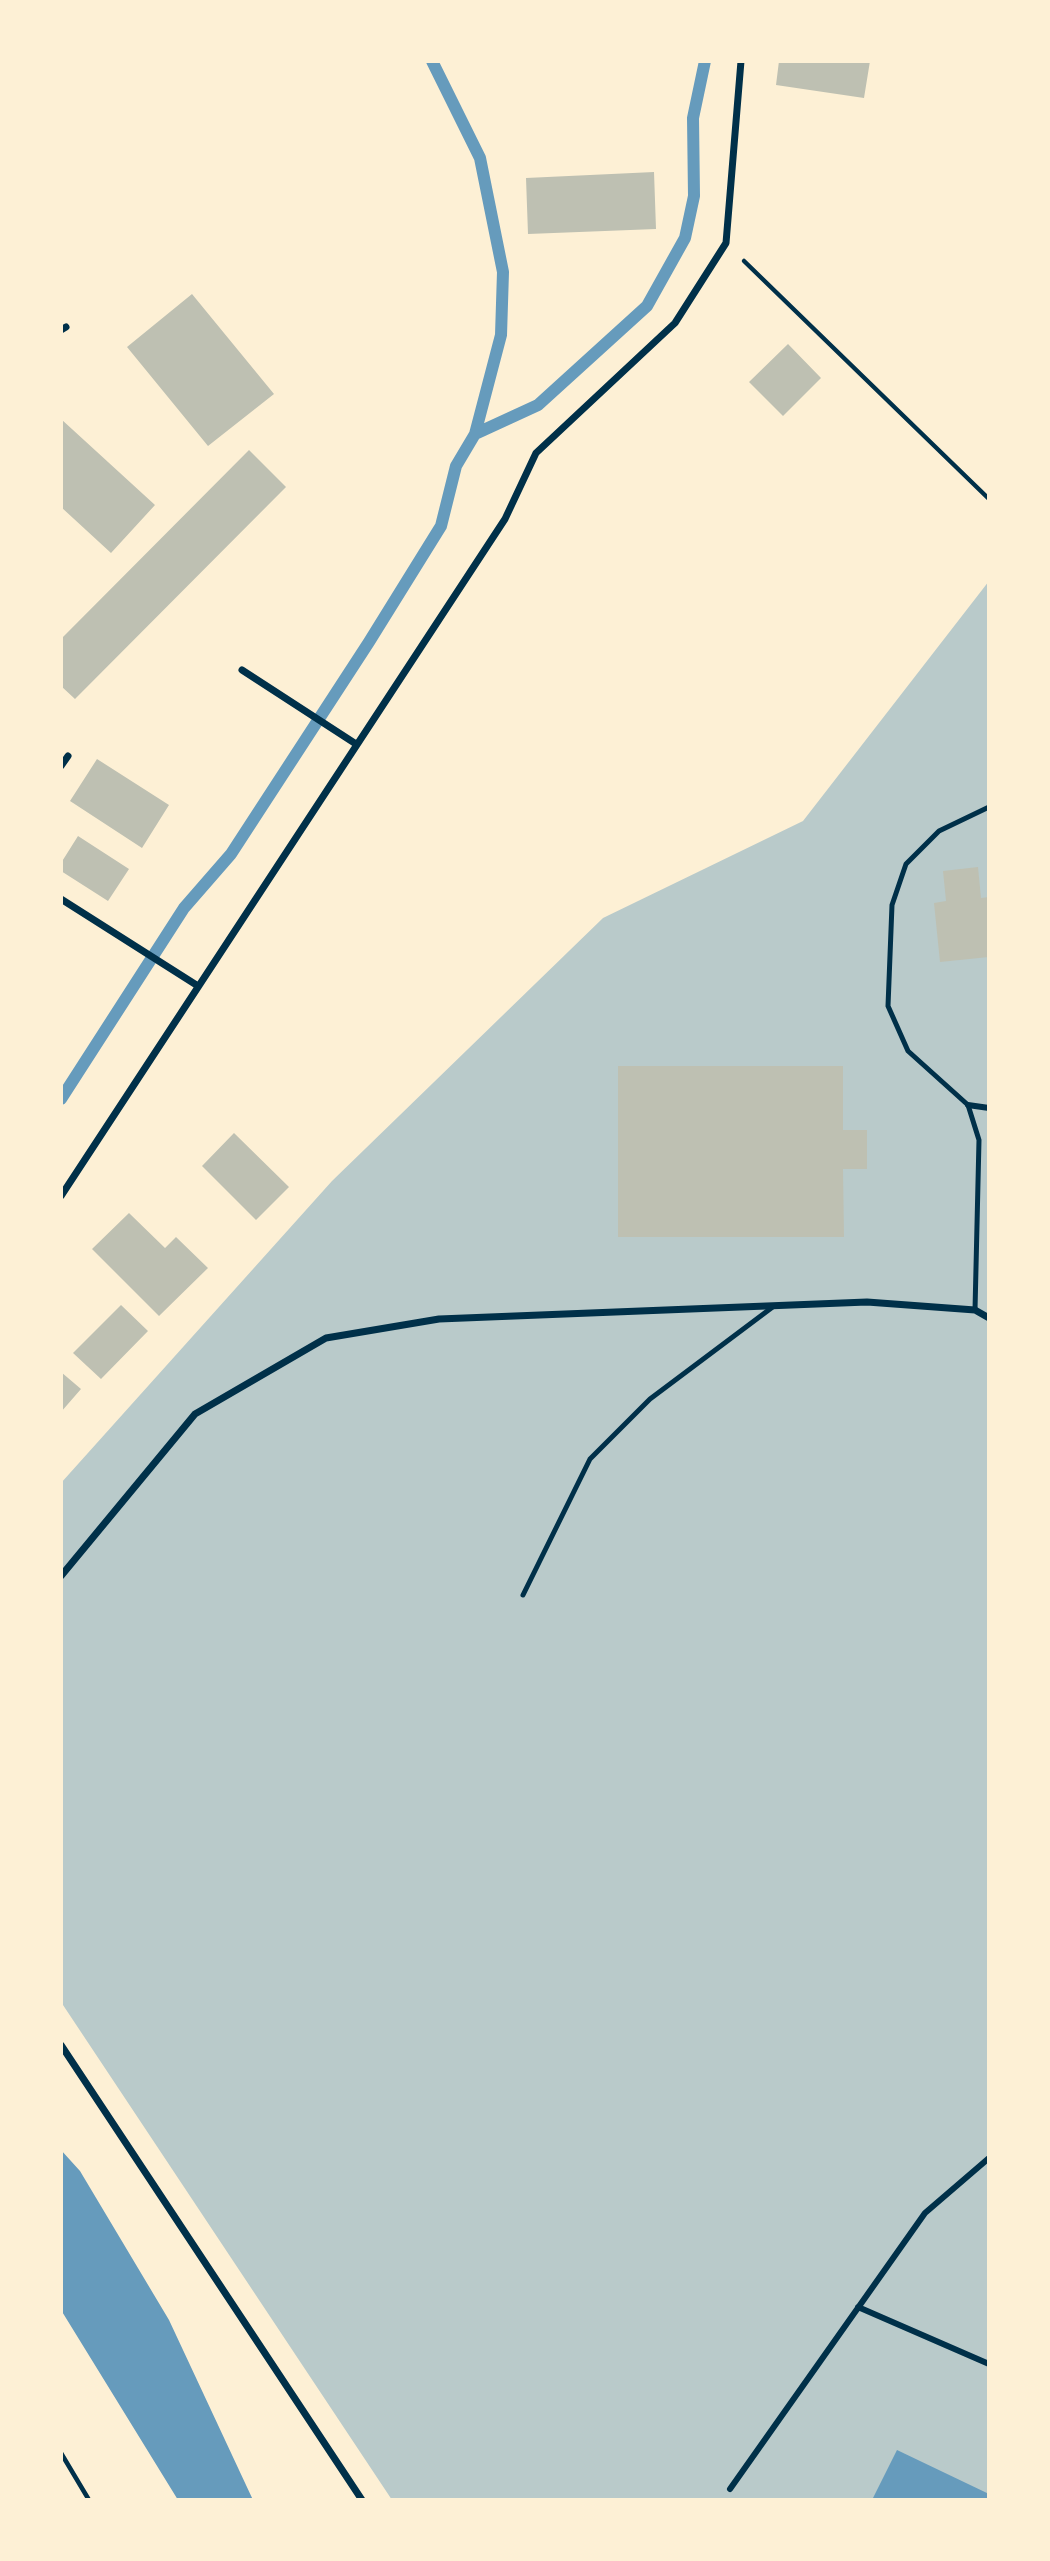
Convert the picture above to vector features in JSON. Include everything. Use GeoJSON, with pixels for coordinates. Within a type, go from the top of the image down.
{"type":"FeatureCollection","features":[{"type":"Feature","properties":{"kind":"street"},"geometry":{"type":"LineString","coordinates":[[61,1196],[506,519],[536,453],[675,323],[726,243],[741,61]]}},
{"type":"Feature","properties":{"kind":"street"},"geometry":{"type":"LineString","coordinates":[[242,670],[356,744]]}},
{"type":"Feature","properties":{"kind":"street"},"geometry":{"type":"LineString","coordinates":[[61,765],[68,756]]}},
{"type":"Feature","properties":{"kind":"street"},"geometry":{"type":"LineString","coordinates":[[61,899],[198,986]]}},
{"type":"Feature","properties":{"kind":"street"},"geometry":{"type":"LineString","coordinates":[[968,1105],[989,1108]]}},
{"type":"Feature","properties":{"kind":"street"},"geometry":{"type":"LineString","coordinates":[[61,1576],[195,1414],[326,1338],[439,1319],[867,1302],[975,1310],[989,1318]]}},
{"type":"Feature","properties":{"kind":"street"},"geometry":{"type":"LineString","coordinates":[[61,2045],[362,2500]]}},
{"type":"Feature","properties":{"kind":"street"},"geometry":{"type":"LineString","coordinates":[[730,2489],[925,2213],[989,2158]]}},
{"type":"Feature","properties":{"kind":"street"},"geometry":{"type":"LineString","coordinates":[[858,2307],[989,2364]]}},
{"type":"Feature","properties":{"kind":"lane"},"geometry":{"type":"LineString","coordinates":[[975,1310],[979,1140],[968,1105],[908,1051],[888,1006],[892,905],[906,864],[939,831],[989,807]]}},
{"type":"Feature","properties":{"kind":"lane"},"geometry":{"type":"LineString","coordinates":[[523,1595],[590,1459],[650,1399],[774,1306]]}},
{"type":"Feature","properties":{"kind":"path"},"geometry":{"type":"LineString","coordinates":[[726,243],[989,499]]}},
{"type":"Feature","properties":{"kind":"path"},"geometry":{"type":"LineString","coordinates":[[61,2453],[89,2500]]}},
{"type":"Feature","properties":{"kind":"shaded area"},"geometry":{"type":"Polygon","coordinates":[[[989,581],[989,2500],[392,2500],[61,2002],[61,1483],[332,1181],[603,918],[803,821],[989,581]]]}},
{"type":"Feature","properties":{"kind":"water"},"geometry":{"type":"Polygon","coordinates":[[[61,2150],[80,2171],[169,2320],[253,2500],[178,2500],[61,2310],[61,2150]]]}},
{"type":"Feature","properties":{"kind":"water"},"geometry":{"type":"Polygon","coordinates":[[[897,2450],[989,2494],[989,2500],[872,2500],[897,2450]]]}},
{"type":"Feature","properties":{"kind":"building"},"geometry":{"type":"Polygon","coordinates":[[[779,61],[870,61],[864,98],[776,85],[779,61]]]}},
{"type":"Feature","properties":{"kind":"building"},"geometry":{"type":"Polygon","coordinates":[[[654,172],[656,229],[528,234],[526,178],[654,172]]]}},
{"type":"Feature","properties":{"kind":"building"},"geometry":{"type":"Polygon","coordinates":[[[192,294],[274,394],[208,446],[127,347],[192,294]]]}},
{"type":"Feature","properties":{"kind":"building"},"geometry":{"type":"Polygon","coordinates":[[[788,344],[821,378],[783,416],[749,382],[788,344]]]}},
{"type":"Feature","properties":{"kind":"building"},"geometry":{"type":"Polygon","coordinates":[[[61,419],[155,505],[111,553],[61,507],[61,419]]]}},
{"type":"Feature","properties":{"kind":"building"},"geometry":{"type":"Polygon","coordinates":[[[249,450],[286,487],[75,699],[61,686],[61,639],[249,450]]]}},
{"type":"Feature","properties":{"kind":"building"},"geometry":{"type":"Polygon","coordinates":[[[97,759],[169,805],[142,848],[70,801],[97,759]]]}},
{"type":"Feature","properties":{"kind":"building"},"geometry":{"type":"Polygon","coordinates":[[[78,836],[129,869],[108,901],[61,871],[61,863],[78,836]]]}},
{"type":"Feature","properties":{"kind":"building"},"geometry":{"type":"Polygon","coordinates":[[[978,867],[981,898],[989,897],[989,957],[940,962],[934,903],[946,901],[943,871],[978,867]]]}},
{"type":"Feature","properties":{"kind":"building"},"geometry":{"type":"Polygon","coordinates":[[[618,1066],[843,1066],[843,1130],[867,1130],[867,1169],[843,1169],[844,1237],[618,1237],[618,1066]]]}},
{"type":"Feature","properties":{"kind":"building"},"geometry":{"type":"Polygon","coordinates":[[[234,1133],[289,1187],[256,1220],[202,1166],[234,1133]]]}},
{"type":"Feature","properties":{"kind":"building"},"geometry":{"type":"Polygon","coordinates":[[[129,1213],[165,1248],[176,1237],[208,1268],[159,1316],[92,1249],[129,1213]]]}},
{"type":"Feature","properties":{"kind":"building"},"geometry":{"type":"Polygon","coordinates":[[[121,1305],[148,1331],[101,1379],[73,1353],[121,1305]]]}},
{"type":"Feature","properties":{"kind":"building"},"geometry":{"type":"Polygon","coordinates":[[[61,1372],[81,1389],[61,1412],[61,1372]]]}},
{"type":"Feature","properties":{"kind":"waterway"},"geometry":{"type":"LineString","coordinates":[[61,1099],[184,908],[231,854],[369,642],[441,526],[456,466],[475,434],[501,335],[503,272],[480,158],[432,61]]}},
{"type":"Feature","properties":{"kind":"waterway"},"geometry":{"type":"LineString","coordinates":[[475,434],[538,405],[647,306],[685,238],[694,196],[693,118],[705,61]]}}]}
